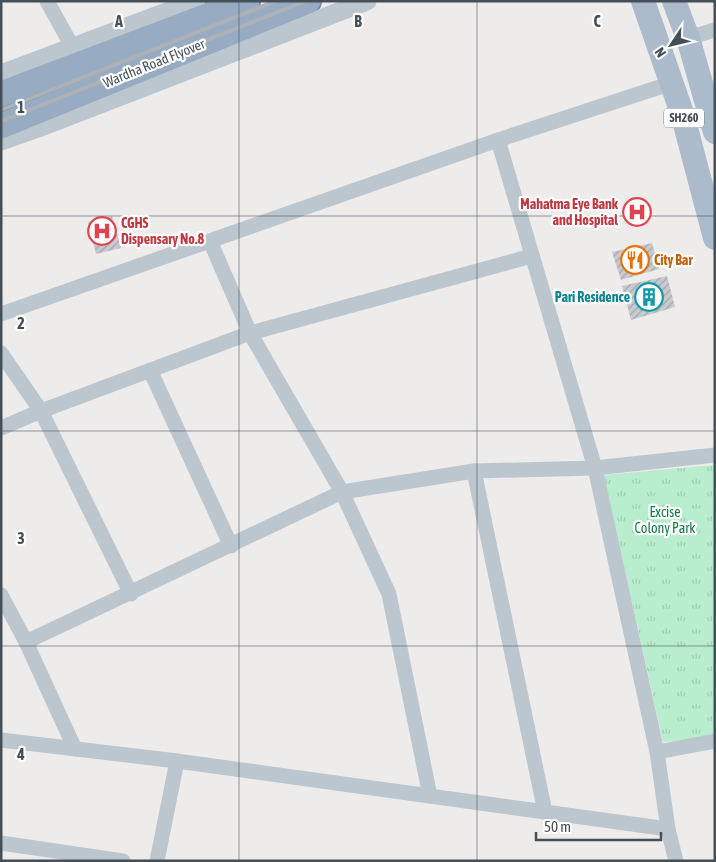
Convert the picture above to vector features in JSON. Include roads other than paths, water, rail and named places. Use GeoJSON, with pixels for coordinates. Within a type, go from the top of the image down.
{"type":"FeatureCollection","features":[{"type":"Feature","properties":{"kind":"highway","name":"Wardha Road Flyover"},"geometry":{"type":"LineString","coordinates":[[1,94],[247,1]]}},
{"type":"Feature","properties":{"kind":"highway","name":"Wardha Road Flyover"},"geometry":{"type":"LineString","coordinates":[[1,126],[308,1]]}},
{"type":"Feature","properties":{"kind":"main road","name":"SH260"},"geometry":{"type":"LineString","coordinates":[[643,1],[682,113],[715,238]]}},
{"type":"Feature","properties":{"kind":"main road","name":"SH260"},"geometry":{"type":"LineString","coordinates":[[674,1],[688,38],[715,132]]}},
{"type":"Feature","properties":{"kind":"street"},"geometry":{"type":"LineString","coordinates":[[47,1],[73,48]]}},
{"type":"Feature","properties":{"kind":"street"},"geometry":{"type":"LineString","coordinates":[[1,74],[196,1]]}},
{"type":"Feature","properties":{"kind":"street"},"geometry":{"type":"LineString","coordinates":[[1,141],[367,1]]}},
{"type":"Feature","properties":{"kind":"street"},"geometry":{"type":"LineString","coordinates":[[688,38],[715,30]]}},
{"type":"Feature","properties":{"kind":"street"},"geometry":{"type":"LineString","coordinates":[[1,314],[498,140],[672,83]]}},
{"type":"Feature","properties":{"kind":"street"},"geometry":{"type":"LineString","coordinates":[[498,140],[594,468],[657,752],[668,829],[676,861]]}},
{"type":"Feature","properties":{"kind":"street"},"geometry":{"type":"LineString","coordinates":[[210,241],[250,333],[342,492],[389,594],[430,796]]}},
{"type":"Feature","properties":{"kind":"street"},"geometry":{"type":"LineString","coordinates":[[1,428],[41,411],[250,333],[532,256]]}},
{"type":"Feature","properties":{"kind":"street"},"geometry":{"type":"LineString","coordinates":[[1,354],[41,411],[131,594]]}},
{"type":"Feature","properties":{"kind":"street"},"geometry":{"type":"LineString","coordinates":[[150,370],[231,546]]}},
{"type":"Feature","properties":{"kind":"street"},"geometry":{"type":"LineString","coordinates":[[26,642],[131,594],[342,492],[474,471],[594,468],[715,455]]}},
{"type":"Feature","properties":{"kind":"street"},"geometry":{"type":"LineString","coordinates":[[474,471],[544,812]]}},
{"type":"Feature","properties":{"kind":"street"},"geometry":{"type":"LineString","coordinates":[[1,595],[26,642],[75,749]]}},
{"type":"Feature","properties":{"kind":"street"},"geometry":{"type":"LineString","coordinates":[[1,740],[177,761],[668,829]]}},
{"type":"Feature","properties":{"kind":"street"},"geometry":{"type":"LineString","coordinates":[[657,752],[715,741]]}},
{"type":"Feature","properties":{"kind":"street"},"geometry":{"type":"LineString","coordinates":[[156,861],[177,761]]}},
{"type":"Feature","properties":{"kind":"street"},"geometry":{"type":"LineString","coordinates":[[1,842],[123,861]]}},
{"type":"Feature","properties":{"kind":"railway"},"geometry":{"type":"LineString","coordinates":[[1,110],[276,1]]}},
{"type":"Feature","properties":{"kind":"railway"},"geometry":{"type":"LineString","coordinates":[[1,121],[306,1]]}},
{"type":"Feature","properties":{"kind":"place","name":"Mahatma Eye Bank and Hospital"},"geometry":{"type":"Point","coordinates":[637,212]}},
{"type":"Feature","properties":{"kind":"place","name":"CGHS Dispensary No.8"},"geometry":{"type":"Point","coordinates":[102,231]}},
{"type":"Feature","properties":{"kind":"place","name":"City Bar"},"geometry":{"type":"Point","coordinates":[635,260]}},
{"type":"Feature","properties":{"kind":"place","name":"Pari Residence"},"geometry":{"type":"Point","coordinates":[649,297]}},
{"type":"Feature","properties":{"kind":"park label","name":"Excise Colony Park"},"geometry":{"type":"Point","coordinates":[665,520]}}]}
